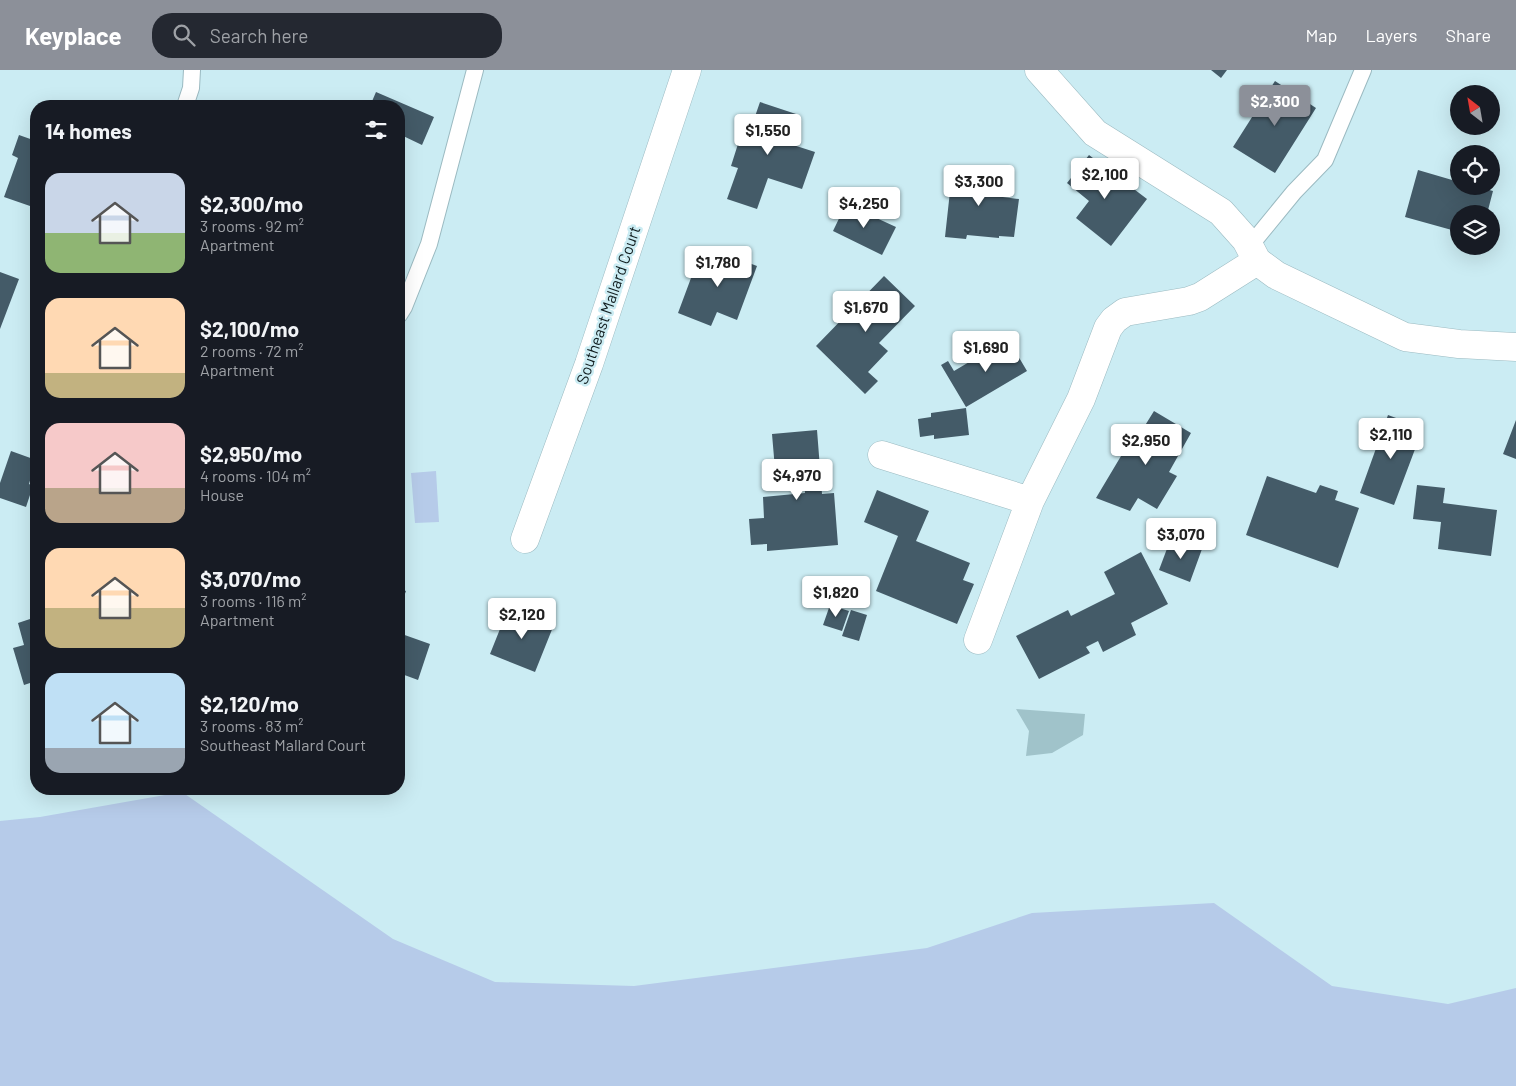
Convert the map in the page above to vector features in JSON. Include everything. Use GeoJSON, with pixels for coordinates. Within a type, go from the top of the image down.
{"type":"FeatureCollection","features":[{"type":"Feature","properties":{"kind":"street","name":"Southeast Mallard Court"},"geometry":{"type":"LineString","coordinates":[[525,538],[589,364],[686,70]]}},
{"type":"Feature","properties":{"kind":"street"},"geometry":{"type":"LineString","coordinates":[[1039,70],[1095,133],[1220,212],[1246,240],[1253,254],[1276,275],[1405,337],[1459,344],[1516,347]]}},
{"type":"Feature","properties":{"kind":"street"},"geometry":{"type":"LineString","coordinates":[[978,640],[1030,501],[1081,399],[1108,328],[1114,320],[1125,312],[1188,301],[1200,297],[1253,254]]}},
{"type":"Feature","properties":{"kind":"street"},"geometry":{"type":"LineString","coordinates":[[882,455],[1030,501]]}},
{"type":"Feature","properties":{"kind":"lane"},"geometry":{"type":"LineString","coordinates":[[187,100],[191,88],[192,70]]}},
{"type":"Feature","properties":{"kind":"lane"},"geometry":{"type":"LineString","coordinates":[[405,304],[429,244],[475,70]]}},
{"type":"Feature","properties":{"kind":"lane"},"geometry":{"type":"LineString","coordinates":[[1253,254],[1294,192],[1325,160],[1363,70]]}},
{"type":"Feature","properties":{"kind":"shaded area"},"geometry":{"type":"Polygon","coordinates":[[[436,471],[439,522],[415,523],[411,473],[436,471]]]}},
{"type":"Feature","properties":{"kind":"shaded area"},"geometry":{"type":"Polygon","coordinates":[[[1016,709],[1085,714],[1083,735],[1052,753],[1026,756],[1029,731],[1016,709]]]}},
{"type":"Feature","properties":{"kind":"shaded area"},"geometry":{"type":"Polygon","coordinates":[[[165,795],[186,795],[393,939],[495,982],[634,986],[927,948],[1032,913],[1214,903],[1332,986],[1448,1004],[1516,988],[1516,1086],[0,1086],[0,821],[40,817],[165,795]]]}},
{"type":"Feature","properties":{"kind":"building"},"geometry":{"type":"Polygon","coordinates":[[[1211,70],[1227,70],[1221,78],[1211,70]]]}},
{"type":"Feature","properties":{"kind":"building"},"geometry":{"type":"Polygon","coordinates":[[[1275,81],[1316,108],[1275,173],[1233,147],[1275,81]]]}},
{"type":"Feature","properties":{"kind":"building"},"geometry":{"type":"Polygon","coordinates":[[[376,92],[395,100],[373,100],[376,92]]]}},
{"type":"Feature","properties":{"kind":"building"},"geometry":{"type":"Polygon","coordinates":[[[760,102],[796,114],[787,143],[815,152],[802,189],[768,178],[757,209],[727,199],[738,168],[731,166],[744,125],[751,128],[760,102]]]}},
{"type":"Feature","properties":{"kind":"building"},"geometry":{"type":"Polygon","coordinates":[[[405,104],[434,117],[422,145],[405,137],[405,104]]]}},
{"type":"Feature","properties":{"kind":"building"},"geometry":{"type":"Polygon","coordinates":[[[19,135],[30,139],[30,206],[4,197],[18,158],[12,155],[19,135]]]}},
{"type":"Feature","properties":{"kind":"building"},"geometry":{"type":"Polygon","coordinates":[[[1089,155],[1147,199],[1111,246],[1076,218],[1089,201],[1067,183],[1089,155]]]}},
{"type":"Feature","properties":{"kind":"building"},"geometry":{"type":"Polygon","coordinates":[[[961,166],[978,168],[978,172],[998,174],[995,196],[1019,199],[1014,237],[999,236],[999,238],[967,235],[966,239],[945,237],[952,173],[960,174],[961,166]]]}},
{"type":"Feature","properties":{"kind":"building"},"geometry":{"type":"Polygon","coordinates":[[[1418,170],[1450,179],[1450,195],[1492,195],[1489,205],[1450,205],[1450,230],[1405,217],[1418,170]]]}},
{"type":"Feature","properties":{"kind":"building"},"geometry":{"type":"Polygon","coordinates":[[[846,204],[896,227],[882,255],[833,231],[846,204]]]}},
{"type":"Feature","properties":{"kind":"building"},"geometry":{"type":"Polygon","coordinates":[[[709,248],[757,266],[737,320],[717,312],[711,326],[678,313],[694,270],[700,272],[709,248]]]}},
{"type":"Feature","properties":{"kind":"building"},"geometry":{"type":"Polygon","coordinates":[[[0,272],[19,279],[0,329],[0,272]]]}},
{"type":"Feature","properties":{"kind":"building"},"geometry":{"type":"Polygon","coordinates":[[[884,276],[915,306],[879,343],[888,351],[868,372],[878,381],[865,394],[816,346],[884,276]]]}},
{"type":"Feature","properties":{"kind":"building"},"geometry":{"type":"Polygon","coordinates":[[[1008,339],[1027,371],[966,407],[941,365],[948,361],[954,371],[1008,339]]]}},
{"type":"Feature","properties":{"kind":"building"},"geometry":{"type":"Polygon","coordinates":[[[966,408],[969,435],[934,439],[934,435],[920,437],[918,419],[931,417],[931,413],[966,408]]]}},
{"type":"Feature","properties":{"kind":"building"},"geometry":{"type":"Polygon","coordinates":[[[1154,411],[1191,433],[1169,472],[1177,476],[1157,509],[1138,498],[1130,511],[1096,498],[1127,446],[1131,448],[1154,411]]]}},
{"type":"Feature","properties":{"kind":"building"},"geometry":{"type":"Polygon","coordinates":[[[1388,415],[1423,428],[1394,505],[1360,493],[1388,415]]]}},
{"type":"Feature","properties":{"kind":"building"},"geometry":{"type":"Polygon","coordinates":[[[1516,420],[1516,459],[1503,454],[1516,420]]]}},
{"type":"Feature","properties":{"kind":"building"},"geometry":{"type":"Polygon","coordinates":[[[817,430],[822,494],[834,493],[838,545],[767,551],[767,544],[751,545],[749,519],[764,518],[763,497],[805,493],[803,467],[775,469],[772,434],[817,430]]]}},
{"type":"Feature","properties":{"kind":"building"},"geometry":{"type":"Polygon","coordinates":[[[11,451],[30,458],[30,495],[26,507],[0,498],[0,483],[11,451]]]}},
{"type":"Feature","properties":{"kind":"building"},"geometry":{"type":"Polygon","coordinates":[[[1267,476],[1316,493],[1320,485],[1338,491],[1335,500],[1359,508],[1338,568],[1246,535],[1267,476]]]}},
{"type":"Feature","properties":{"kind":"building"},"geometry":{"type":"Polygon","coordinates":[[[1417,485],[1445,488],[1443,503],[1497,510],[1491,556],[1438,549],[1441,522],[1413,519],[1417,485]]]}},
{"type":"Feature","properties":{"kind":"building"},"geometry":{"type":"Polygon","coordinates":[[[877,490],[929,511],[916,541],[970,563],[963,580],[974,584],[957,624],[876,591],[898,536],[864,522],[877,490]]]}},
{"type":"Feature","properties":{"kind":"building"},"geometry":{"type":"Polygon","coordinates":[[[1171,538],[1202,549],[1190,582],[1159,570],[1171,538]]]}},
{"type":"Feature","properties":{"kind":"building"},"geometry":{"type":"Polygon","coordinates":[[[1141,552],[1168,604],[1131,623],[1136,635],[1103,652],[1098,641],[1086,647],[1090,653],[1039,679],[1016,636],[1068,610],[1071,616],[1115,594],[1104,572],[1141,552]]]}},
{"type":"Feature","properties":{"kind":"building"},"geometry":{"type":"Polygon","coordinates":[[[830,605],[849,611],[842,631],[823,625],[830,605]]]}},
{"type":"Feature","properties":{"kind":"building"},"geometry":{"type":"Polygon","coordinates":[[[508,609],[553,627],[535,672],[490,654],[508,609]]]}},
{"type":"Feature","properties":{"kind":"building"},"geometry":{"type":"Polygon","coordinates":[[[851,610],[867,615],[859,641],[842,636],[851,610]]]}},
{"type":"Feature","properties":{"kind":"building"},"geometry":{"type":"Polygon","coordinates":[[[30,619],[30,683],[24,685],[13,648],[24,645],[18,623],[30,619]]]}},
{"type":"Feature","properties":{"kind":"building"},"geometry":{"type":"Polygon","coordinates":[[[405,635],[430,644],[418,680],[405,675],[405,635]]]}}]}
